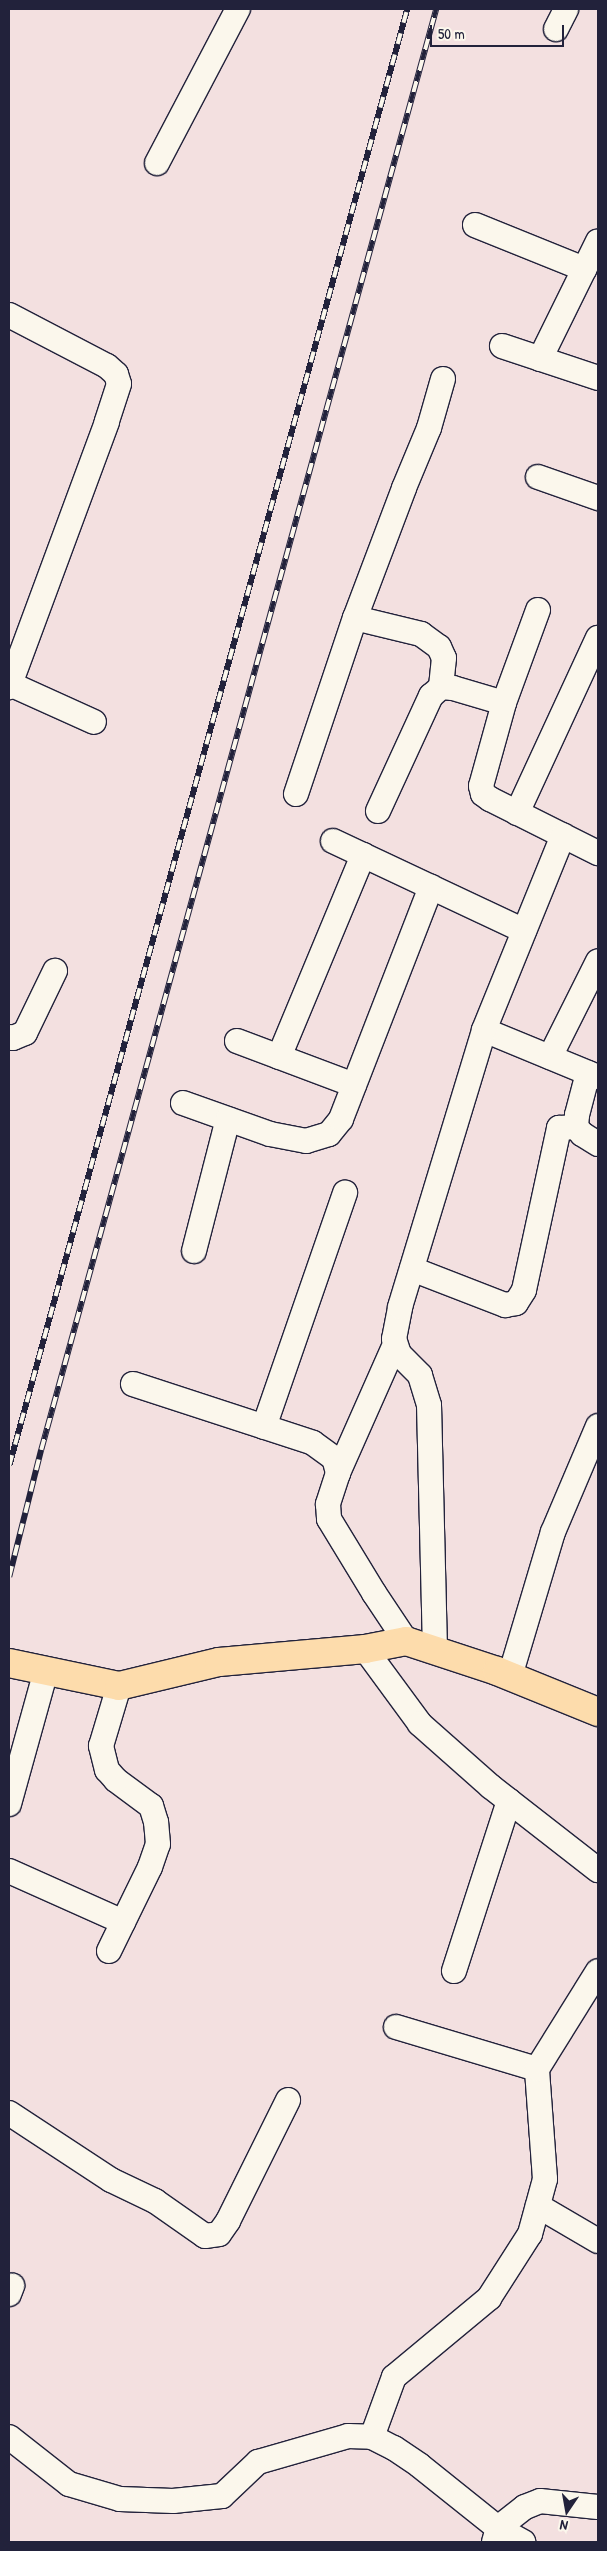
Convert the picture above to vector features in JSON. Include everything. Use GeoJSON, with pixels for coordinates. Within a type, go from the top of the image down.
{"type":"FeatureCollection","features":[{"type":"Feature","properties":{"kind":"main road"},"geometry":{"type":"LineString","coordinates":[[9,1662],[119,1686],[219,1662],[365,1649],[406,1641],[510,1676],[598,1712]]}},
{"type":"Feature","properties":{"kind":"street"},"geometry":{"type":"LineString","coordinates":[[157,163],[238,9]]}},
{"type":"Feature","properties":{"kind":"street"},"geometry":{"type":"LineString","coordinates":[[475,225],[584,269]]}},
{"type":"Feature","properties":{"kind":"street"},"geometry":{"type":"LineString","coordinates":[[540,359],[598,241]]}},
{"type":"Feature","properties":{"kind":"street"},"geometry":{"type":"LineString","coordinates":[[9,315],[106,366],[116,374],[119,384],[107,422],[9,686],[94,722]]}},
{"type":"Feature","properties":{"kind":"street"},"geometry":{"type":"LineString","coordinates":[[502,346],[598,378]]}},
{"type":"Feature","properties":{"kind":"street"},"geometry":{"type":"LineString","coordinates":[[296,794],[356,618],[404,488],[430,428],[443,379]]}},
{"type":"Feature","properties":{"kind":"street"},"geometry":{"type":"LineString","coordinates":[[538,477],[598,498]]}},
{"type":"Feature","properties":{"kind":"street"},"geometry":{"type":"LineString","coordinates":[[538,610],[504,703],[481,786],[483,794],[598,853]]}},
{"type":"Feature","properties":{"kind":"street"},"geometry":{"type":"LineString","coordinates":[[356,618],[422,634],[439,647],[444,658],[440,687],[431,696],[378,811]]}},
{"type":"Feature","properties":{"kind":"street"},"geometry":{"type":"LineString","coordinates":[[518,813],[598,638]]}},
{"type":"Feature","properties":{"kind":"street"},"geometry":{"type":"LineString","coordinates":[[440,687],[453,688],[504,703]]}},
{"type":"Feature","properties":{"kind":"street"},"geometry":{"type":"LineString","coordinates":[[406,1641],[329,1519],[328,1504],[338,1473],[395,1347],[412,1269],[484,1030],[563,835]]}},
{"type":"Feature","properties":{"kind":"street"},"geometry":{"type":"LineString","coordinates":[[333,841],[524,932]]}},
{"type":"Feature","properties":{"kind":"street"},"geometry":{"type":"LineString","coordinates":[[279,1057],[363,855]]}},
{"type":"Feature","properties":{"kind":"street"},"geometry":{"type":"LineString","coordinates":[[183,1103],[270,1134],[306,1141],[329,1134],[340,1119],[431,888]]}},
{"type":"Feature","properties":{"kind":"street"},"geometry":{"type":"LineString","coordinates":[[550,1057],[598,961]]}},
{"type":"Feature","properties":{"kind":"street"},"geometry":{"type":"LineString","coordinates":[[9,1037],[13,1038],[25,1033],[55,971]]}},
{"type":"Feature","properties":{"kind":"street"},"geometry":{"type":"LineString","coordinates":[[484,1030],[593,1075],[576,1115],[576,1128]]}},
{"type":"Feature","properties":{"kind":"street"},"geometry":{"type":"LineString","coordinates":[[238,1041],[354,1085]]}},
{"type":"Feature","properties":{"kind":"street"},"geometry":{"type":"LineString","coordinates":[[194,1251],[228,1119]]}},
{"type":"Feature","properties":{"kind":"street"},"geometry":{"type":"LineString","coordinates":[[412,1269],[505,1305],[516,1303],[524,1290],[559,1128],[576,1128],[598,1144]]}},
{"type":"Feature","properties":{"kind":"street"},"geometry":{"type":"LineString","coordinates":[[264,1427],[345,1193]]}},
{"type":"Feature","properties":{"kind":"street"},"geometry":{"type":"LineString","coordinates":[[395,1347],[420,1375],[429,1405],[435,1650]]}},
{"type":"Feature","properties":{"kind":"street"},"geometry":{"type":"LineString","coordinates":[[133,1384],[313,1443],[334,1458],[338,1473]]}},
{"type":"Feature","properties":{"kind":"street"},"geometry":{"type":"LineString","coordinates":[[510,1676],[553,1532],[598,1426]]}},
{"type":"Feature","properties":{"kind":"street"},"geometry":{"type":"LineString","coordinates":[[365,1649],[420,1724],[509,1801],[598,1870]]}},
{"type":"Feature","properties":{"kind":"street"},"geometry":{"type":"LineString","coordinates":[[9,1804],[46,1671]]}},
{"type":"Feature","properties":{"kind":"street"},"geometry":{"type":"LineString","coordinates":[[109,1951],[150,1867],[158,1844],[156,1822],[151,1806],[116,1780],[107,1770],[101,1746],[119,1686]]}},
{"type":"Feature","properties":{"kind":"street"},"geometry":{"type":"LineString","coordinates":[[454,1971],[509,1801]]}},
{"type":"Feature","properties":{"kind":"street"},"geometry":{"type":"LineString","coordinates":[[9,1871],[123,1922]]}},
{"type":"Feature","properties":{"kind":"street"},"geometry":{"type":"LineString","coordinates":[[372,2437],[394,2377],[489,2298],[530,2234],[545,2179],[536,2069],[598,1972]]}},
{"type":"Feature","properties":{"kind":"street"},"geometry":{"type":"LineString","coordinates":[[396,2027],[536,2069]]}},
{"type":"Feature","properties":{"kind":"street"},"geometry":{"type":"LineString","coordinates":[[9,2113],[111,2180],[155,2201],[204,2236],[220,2234],[288,2100]]}},
{"type":"Feature","properties":{"kind":"street"},"geometry":{"type":"LineString","coordinates":[[538,2206],[598,2241]]}},
{"type":"Feature","properties":{"kind":"street"},"geometry":{"type":"LineString","coordinates":[[9,2437],[69,2484],[120,2499],[173,2501],[222,2496],[258,2462],[348,2436],[372,2437],[394,2448],[419,2465],[496,2535],[523,2542]]}},
{"type":"Feature","properties":{"kind":"street"},"geometry":{"type":"LineString","coordinates":[[496,2535],[525,2508],[540,2501],[598,2507]]}},
{"type":"Feature","properties":{"kind":"railway"},"geometry":{"type":"LineString","coordinates":[[9,1466],[407,9]]}},
{"type":"Feature","properties":{"kind":"railway"},"geometry":{"type":"LineString","coordinates":[[9,1577],[41,1450],[436,9]]}}]}
